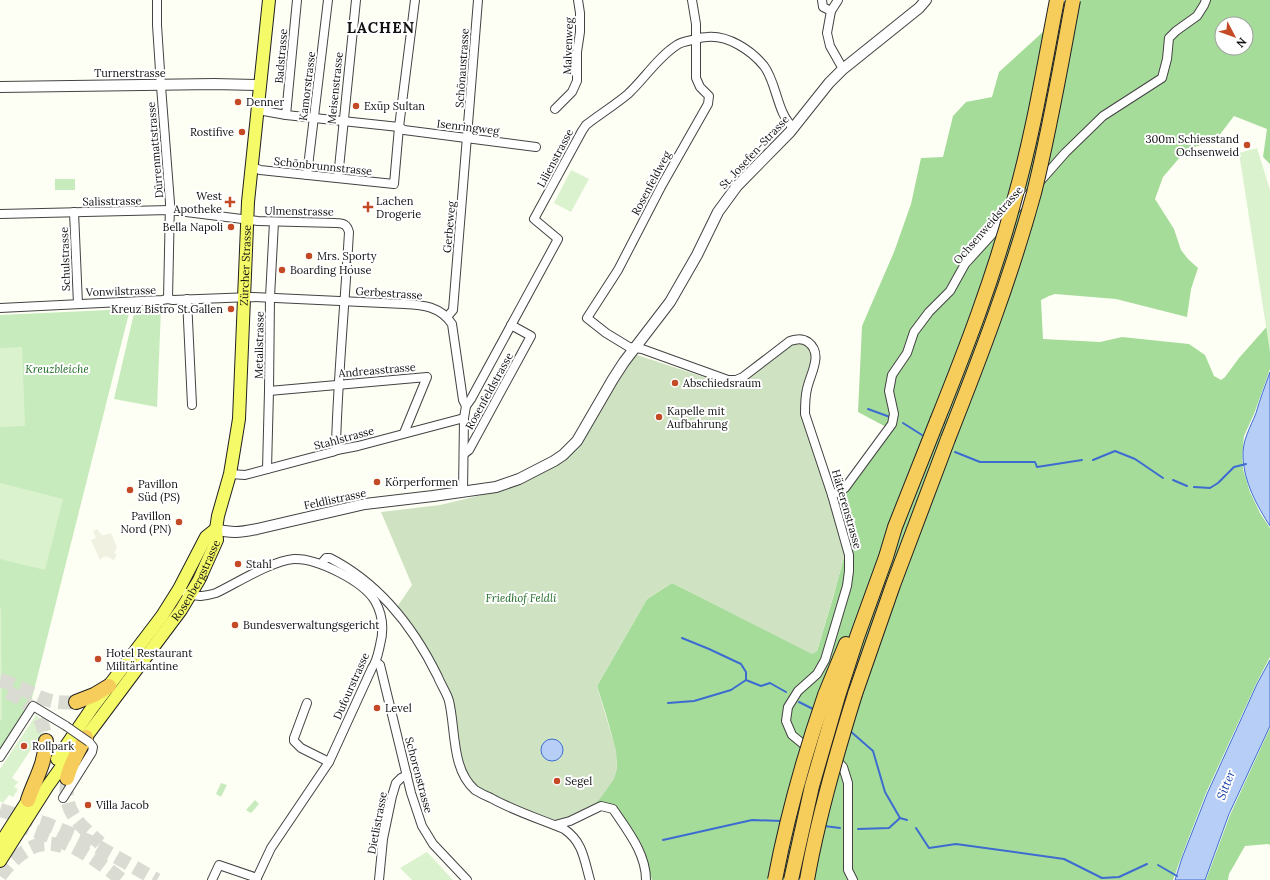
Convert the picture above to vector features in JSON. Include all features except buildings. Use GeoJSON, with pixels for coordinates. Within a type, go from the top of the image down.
{"type":"FeatureCollection","features":[{"type":"Feature","properties":{"kind":"highway"},"geometry":{"type":"LineString","coordinates":[[775,880],[784,834],[811,735],[857,637],[886,557],[895,527],[963,354],[997,260],[1014,202],[1037,105],[1057,0]]}},
{"type":"Feature","properties":{"kind":"highway"},"geometry":{"type":"LineString","coordinates":[[807,880],[830,780],[855,694],[891,591],[998,308],[1029,210],[1049,129],[1073,0]]}},
{"type":"Feature","properties":{"kind":"highway"},"geometry":{"type":"LineString","coordinates":[[76,702],[94,695],[109,686]]}},
{"type":"Feature","properties":{"kind":"highway"},"geometry":{"type":"LineString","coordinates":[[791,880],[831,695]]}},
{"type":"Feature","properties":{"kind":"highway"},"geometry":{"type":"LineString","coordinates":[[28,800],[44,761],[46,741]]}},
{"type":"Feature","properties":{"kind":"highway"},"geometry":{"type":"LineString","coordinates":[[67,778],[76,754],[89,741]]}},
{"type":"Feature","properties":{"kind":"main road","name":"Zürcher Strasse"},"geometry":{"type":"LineString","coordinates":[[216,529],[218,516],[230,474],[239,419],[247,219],[251,166],[269,0]]}},
{"type":"Feature","properties":{"kind":"main road","name":"Rosenbergstrasse"},"geometry":{"type":"LineString","coordinates":[[0,844],[28,800],[109,686],[155,626],[179,589],[206,537],[216,529]]}},
{"type":"Feature","properties":{"kind":"main road","name":"Rosenbergstrasse"},"geometry":{"type":"LineString","coordinates":[[0,861],[47,787],[72,752],[89,741],[172,623],[190,595],[214,549],[217,540],[216,529]]}},
{"type":"Feature","properties":{"kind":"street","name":"Dürrenmattstrasse"},"geometry":{"type":"LineString","coordinates":[[157,0],[157,25],[171,217],[168,299]]}},
{"type":"Feature","properties":{"kind":"street","name":"Badstrasse"},"geometry":{"type":"LineString","coordinates":[[286,115],[297,0]]}},
{"type":"Feature","properties":{"kind":"street","name":"Kamorstrasse"},"geometry":{"type":"LineString","coordinates":[[307,175],[328,0]]}},
{"type":"Feature","properties":{"kind":"street","name":"Meisenstrasse"},"geometry":{"type":"LineString","coordinates":[[338,178],[356,0]]}},
{"type":"Feature","properties":{"kind":"street"},"geometry":{"type":"LineString","coordinates":[[399,127],[415,0]]}},
{"type":"Feature","properties":{"kind":"street","name":"Schönaustrasse"},"geometry":{"type":"LineString","coordinates":[[467,138],[478,0]]}},
{"type":"Feature","properties":{"kind":"street","name":"Malvenweg"},"geometry":{"type":"LineString","coordinates":[[555,109],[572,92],[577,81],[577,52],[580,32],[578,0]]}},
{"type":"Feature","properties":{"kind":"street","name":"Rosenfeldweg"},"geometry":{"type":"LineString","coordinates":[[634,348],[629,347],[606,333],[587,318],[618,270],[662,185],[708,104],[709,96],[700,87],[696,78],[696,24],[692,0]]}},
{"type":"Feature","properties":{"kind":"street"},"geometry":{"type":"LineString","coordinates":[[818,0],[825,6],[830,46],[843,69]]}},
{"type":"Feature","properties":{"kind":"street"},"geometry":{"type":"LineString","coordinates":[[825,6],[838,0]]}},
{"type":"Feature","properties":{"kind":"street","name":"St. Josefen-Strasse"},"geometry":{"type":"LineString","coordinates":[[634,348],[658,320],[674,296],[697,255],[718,212],[728,197],[794,128],[843,69],[914,12],[926,0]]}},
{"type":"Feature","properties":{"kind":"street","name":"Ochsenweidstrasse"},"geometry":{"type":"LineString","coordinates":[[832,496],[845,488],[892,424],[894,414],[889,391],[892,375],[907,353],[914,332],[929,312],[950,291],[965,264],[1065,153],[1103,116],[1162,78],[1167,59],[1169,38],[1197,16],[1206,0]]}},
{"type":"Feature","properties":{"kind":"street","name":"Lilienstrasse"},"geometry":{"type":"LineString","coordinates":[[466,406],[558,239],[534,219],[582,131],[586,124],[628,94],[665,54],[679,44],[706,37],[721,37],[734,43],[753,54],[765,67],[772,80],[785,118],[789,125],[794,128]]}},
{"type":"Feature","properties":{"kind":"street","name":"Turnerstrasse"},"geometry":{"type":"LineString","coordinates":[[0,87],[86,85],[161,86],[214,84],[260,85]]}},
{"type":"Feature","properties":{"kind":"street","name":"Isenringweg"},"geometry":{"type":"LineString","coordinates":[[258,110],[286,115],[399,127],[404,130],[536,147]]}},
{"type":"Feature","properties":{"kind":"street","name":"Schönbrunnstrasse"},"geometry":{"type":"LineString","coordinates":[[251,166],[260,170],[394,184],[399,127]]}},
{"type":"Feature","properties":{"kind":"street","name":"Gerbeweg"},"geometry":{"type":"LineString","coordinates":[[447,317],[453,310],[467,138]]}},
{"type":"Feature","properties":{"kind":"street","name":"Salisstrasse"},"geometry":{"type":"LineString","coordinates":[[0,214],[170,210],[247,219]]}},
{"type":"Feature","properties":{"kind":"street","name":"Schulstrasse"},"geometry":{"type":"LineString","coordinates":[[74,212],[78,304]]}},
{"type":"Feature","properties":{"kind":"street","name":"Ulmenstrasse"},"geometry":{"type":"LineString","coordinates":[[247,219],[274,222],[342,223],[347,227],[349,232],[345,301]]}},
{"type":"Feature","properties":{"kind":"street","name":"Metallstrasse"},"geometry":{"type":"LineString","coordinates":[[267,469],[270,297],[274,222]]}},
{"type":"Feature","properties":{"kind":"street","name":"Gerbestrasse"},"geometry":{"type":"LineString","coordinates":[[244,297],[270,297],[423,306],[435,309],[447,317]]}},
{"type":"Feature","properties":{"kind":"street","name":"Vonwilstrasse"},"geometry":{"type":"LineString","coordinates":[[0,308],[168,299],[244,297]]}},
{"type":"Feature","properties":{"kind":"street"},"geometry":{"type":"LineString","coordinates":[[187,299],[192,405]]}},
{"type":"Feature","properties":{"kind":"street"},"geometry":{"type":"LineString","coordinates":[[337,450],[338,385],[345,301]]}},
{"type":"Feature","properties":{"kind":"street"},"geometry":{"type":"LineString","coordinates":[[447,317],[452,324],[463,400],[466,406],[464,418],[463,492]]}},
{"type":"Feature","properties":{"kind":"street","name":"Rosenfeldstrasse"},"geometry":{"type":"LineString","coordinates":[[464,454],[469,450],[531,336],[511,325]]}},
{"type":"Feature","properties":{"kind":"street","name":"Hätterenstrasse"},"geometry":{"type":"LineString","coordinates":[[634,348],[642,349],[728,380],[736,380],[743,377],[790,341],[799,339],[804,340],[808,342],[814,350],[816,358],[804,401],[805,414],[832,496],[849,555],[847,586],[825,660],[817,674],[798,691],[788,707],[786,721],[792,736],[809,749],[833,756],[843,767],[848,783],[848,870],[853,880]]}},
{"type":"Feature","properties":{"kind":"street","name":"Feldlistrasse"},"geometry":{"type":"LineString","coordinates":[[216,529],[231,533],[242,532],[365,504],[463,492],[506,484],[554,461],[577,441],[613,379],[634,348]]}},
{"type":"Feature","properties":{"kind":"street","name":"Andreasstrasse"},"geometry":{"type":"LineString","coordinates":[[269,392],[427,377],[404,433]]}},
{"type":"Feature","properties":{"kind":"street","name":"Stahlstrasse"},"geometry":{"type":"LineString","coordinates":[[230,474],[245,475],[464,418]]}},
{"type":"Feature","properties":{"kind":"street"},"geometry":{"type":"LineString","coordinates":[[321,564],[326,558],[330,558],[366,581],[388,601],[411,630],[432,666],[449,700],[459,762],[464,777],[476,790],[511,808],[556,825],[572,834],[581,848],[590,880]]}},
{"type":"Feature","properties":{"kind":"street","name":"Dufourstrasse"},"geometry":{"type":"LineString","coordinates":[[179,589],[195,597],[201,597],[216,593],[281,561],[303,559],[321,564],[340,573],[364,589],[375,601],[383,624],[376,662],[329,762],[271,848],[257,879]]}},
{"type":"Feature","properties":{"kind":"street","name":"Schorenstrasse"},"geometry":{"type":"LineString","coordinates":[[376,662],[380,666],[410,793],[422,826],[433,844],[467,880]]}},
{"type":"Feature","properties":{"kind":"street"},"geometry":{"type":"LineString","coordinates":[[307,702],[294,741],[301,748],[329,762]]}},
{"type":"Feature","properties":{"kind":"street"},"geometry":{"type":"LineString","coordinates":[[0,757],[33,706],[66,726],[89,741],[94,749],[63,798]]}},
{"type":"Feature","properties":{"kind":"street","name":"Dietlistrasse"},"geometry":{"type":"LineString","coordinates":[[379,880],[383,839],[392,796],[396,783],[407,776]]}},
{"type":"Feature","properties":{"kind":"street"},"geometry":{"type":"LineString","coordinates":[[556,825],[570,821],[601,806],[612,809],[642,856],[646,880]]}},
{"type":"Feature","properties":{"kind":"street"},"geometry":{"type":"LineString","coordinates":[[212,880],[219,865],[257,879]]}},
{"type":"Feature","properties":{"kind":"green space"},"geometry":{"type":"Polygon","coordinates":[[[1078,0],[1270,0],[1270,164],[1263,157],[1267,129],[1234,116],[1215,141],[1187,149],[1163,177],[1155,199],[1174,229],[1181,250],[1198,268],[1191,289],[1187,317],[1116,299],[1055,294],[1041,300],[1043,339],[1100,342],[1122,337],[1189,344],[1205,355],[1214,376],[1221,380],[1270,323],[1270,369],[1254,414],[1244,436],[1242,456],[1243,469],[1250,492],[1260,513],[1270,528],[1270,657],[1206,793],[1173,880],[652,880],[647,864],[613,809],[601,806],[588,812],[611,782],[616,771],[617,764],[614,742],[597,686],[647,599],[672,583],[812,653],[817,651],[845,553],[831,502],[888,428],[858,412],[862,326],[894,252],[911,204],[921,158],[943,157],[953,116],[966,102],[992,97],[999,72],[1078,0]]]}},
{"type":"Feature","properties":{"kind":"green space"},"geometry":{"type":"Polygon","coordinates":[[[1257,148],[1270,190],[1270,352],[1239,153],[1257,148]]]}},
{"type":"Feature","properties":{"kind":"green space"},"geometry":{"type":"Polygon","coordinates":[[[571,170],[589,179],[571,212],[554,203],[571,170]]]}},
{"type":"Feature","properties":{"kind":"green space"},"geometry":{"type":"Polygon","coordinates":[[[55,179],[75,179],[75,190],[55,190],[55,179]]]}},
{"type":"Feature","properties":{"kind":"green space","name":"Kreuzbleiche"},"geometry":{"type":"Polygon","coordinates":[[[130,309],[31,702],[0,748],[0,315],[130,309]]]}},
{"type":"Feature","properties":{"kind":"green space"},"geometry":{"type":"Polygon","coordinates":[[[135,309],[161,309],[157,407],[114,399],[135,309]]]}},
{"type":"Feature","properties":{"kind":"green space","name":"Friedhof Feldli"},"geometry":{"type":"Polygon","coordinates":[[[800,342],[811,348],[812,361],[803,393],[845,553],[817,651],[812,654],[672,583],[647,599],[597,686],[616,750],[617,769],[614,779],[588,812],[555,825],[476,790],[464,777],[449,700],[395,610],[412,585],[381,512],[440,505],[486,494],[563,455],[624,362],[637,355],[713,380],[728,383],[793,343],[800,342]]]}},
{"type":"Feature","properties":{"kind":"green space"},"geometry":{"type":"Polygon","coordinates":[[[22,347],[25,426],[0,427],[0,348],[22,347]]]}},
{"type":"Feature","properties":{"kind":"green space"},"geometry":{"type":"Polygon","coordinates":[[[0,483],[63,499],[45,570],[0,559],[0,483]]]}},
{"type":"Feature","properties":{"kind":"green space"},"geometry":{"type":"Polygon","coordinates":[[[1,608],[2,720],[0,720],[1,608]]]}},
{"type":"Feature","properties":{"kind":"green space","name":"Rollpark"},"geometry":{"type":"Polygon","coordinates":[[[36,715],[48,724],[12,778],[18,782],[14,787],[18,789],[13,797],[9,795],[3,803],[0,801],[0,769],[36,715]]]}},
{"type":"Feature","properties":{"kind":"green space"},"geometry":{"type":"Polygon","coordinates":[[[1270,728],[1270,845],[1245,846],[1229,874],[1228,880],[1206,880],[1230,815],[1270,728]]]}},
{"type":"Feature","properties":{"kind":"green space"},"geometry":{"type":"Polygon","coordinates":[[[221,783],[227,785],[221,797],[216,794],[221,783]]]}},
{"type":"Feature","properties":{"kind":"green space"},"geometry":{"type":"Polygon","coordinates":[[[255,800],[259,804],[251,813],[246,810],[255,800]]]}},
{"type":"Feature","properties":{"kind":"green space"},"geometry":{"type":"Polygon","coordinates":[[[427,852],[453,880],[412,880],[400,868],[427,852]]]}},
{"type":"Feature","properties":{"kind":"shaded area"},"geometry":{"type":"Polygon","coordinates":[[[97,529],[102,535],[111,533],[117,548],[114,553],[117,555],[114,560],[106,556],[100,560],[91,540],[96,538],[93,531],[97,529]]]}},
{"type":"Feature","properties":{"kind":"water"},"geometry":{"type":"Polygon","coordinates":[[[1270,372],[1270,526],[1260,510],[1249,485],[1244,466],[1243,451],[1245,440],[1270,372]]]}},
{"type":"Feature","properties":{"kind":"water","name":"Sitter"},"geometry":{"type":"Polygon","coordinates":[[[1270,660],[1270,726],[1229,814],[1205,880],[1175,880],[1207,794],[1257,684],[1270,660]]]}},
{"type":"Feature","properties":{"kind":"water"},"geometry":{"type":"Polygon","coordinates":[[[552,739],[560,742],[563,750],[560,758],[552,761],[544,758],[541,750],[544,742],[552,739]]]}},
{"type":"Feature","properties":{"kind":"waterway"},"geometry":{"type":"LineString","coordinates":[[868,409],[890,417]]}},
{"type":"Feature","properties":{"kind":"waterway"},"geometry":{"type":"LineString","coordinates":[[903,423],[922,435]]}},
{"type":"Feature","properties":{"kind":"waterway"},"geometry":{"type":"LineString","coordinates":[[1093,460],[1115,451],[1135,459],[1163,478]]}},
{"type":"Feature","properties":{"kind":"waterway"},"geometry":{"type":"LineString","coordinates":[[955,452],[980,462],[1035,462],[1037,467],[1082,460]]}},
{"type":"Feature","properties":{"kind":"waterway"},"geometry":{"type":"LineString","coordinates":[[1194,487],[1210,488],[1218,483],[1234,467],[1246,464]]}},
{"type":"Feature","properties":{"kind":"waterway"},"geometry":{"type":"LineString","coordinates":[[1173,480],[1187,486]]}},
{"type":"Feature","properties":{"kind":"waterway"},"geometry":{"type":"LineString","coordinates":[[682,638],[741,664],[746,672],[746,680],[761,686],[770,683],[786,692]]}},
{"type":"Feature","properties":{"kind":"waterway"},"geometry":{"type":"LineString","coordinates":[[668,703],[694,701],[731,690],[746,680]]}},
{"type":"Feature","properties":{"kind":"waterway"},"geometry":{"type":"LineString","coordinates":[[799,702],[815,710]]}},
{"type":"Feature","properties":{"kind":"waterway"},"geometry":{"type":"LineString","coordinates":[[849,730],[873,751],[885,792],[900,818],[907,820]]}},
{"type":"Feature","properties":{"kind":"waterway"},"geometry":{"type":"LineString","coordinates":[[858,829],[889,828],[900,818]]}},
{"type":"Feature","properties":{"kind":"waterway"},"geometry":{"type":"LineString","coordinates":[[663,840],[752,820],[782,821]]}},
{"type":"Feature","properties":{"kind":"waterway"},"geometry":{"type":"LineString","coordinates":[[824,826],[840,828]]}},
{"type":"Feature","properties":{"kind":"waterway"},"geometry":{"type":"LineString","coordinates":[[916,828],[929,848],[956,844],[1064,859],[1102,878],[1119,877],[1147,864]]}},
{"type":"Feature","properties":{"kind":"waterway"},"geometry":{"type":"LineString","coordinates":[[1158,865],[1177,876]]}},
{"type":"Feature","properties":{"kind":"tunnel"},"geometry":{"type":"LineString","coordinates":[[0,680],[20,687],[44,699],[64,703],[76,702]]}},
{"type":"Feature","properties":{"kind":"tunnel"},"geometry":{"type":"LineString","coordinates":[[8,692],[29,705],[39,717],[46,741]]}},
{"type":"Feature","properties":{"kind":"tunnel"},"geometry":{"type":"LineString","coordinates":[[67,782],[66,792],[70,810],[80,824],[100,843]]}},
{"type":"Feature","properties":{"kind":"tunnel"},"geometry":{"type":"LineString","coordinates":[[0,810],[47,824],[88,841],[157,880]]}},
{"type":"Feature","properties":{"kind":"tunnel"},"geometry":{"type":"LineString","coordinates":[[16,824],[53,838],[80,851],[122,880]]}},
{"type":"Feature","properties":{"kind":"tunnel"},"geometry":{"type":"LineString","coordinates":[[0,876],[14,860],[32,847],[48,844],[62,846]]}},
{"type":"Feature","properties":{"kind":"place","name":"Denner"},"geometry":{"type":"Point","coordinates":[238,102]}},
{"type":"Feature","properties":{"kind":"place","name":"Exüp Sultan"},"geometry":{"type":"Point","coordinates":[356,106]}},
{"type":"Feature","properties":{"kind":"place","name":"Rostifive"},"geometry":{"type":"Point","coordinates":[242,132]}},
{"type":"Feature","properties":{"kind":"place","name":"300m Schiesstand Ochsenweid"},"geometry":{"type":"Point","coordinates":[1247,145]}},
{"type":"Feature","properties":{"kind":"place","name":"West Apotheke"},"geometry":{"type":"Point","coordinates":[230,202]}},
{"type":"Feature","properties":{"kind":"place","name":"Lachen Drogerie"},"geometry":{"type":"Point","coordinates":[368,207]}},
{"type":"Feature","properties":{"kind":"place","name":"Bella Napoli"},"geometry":{"type":"Point","coordinates":[231,227]}},
{"type":"Feature","properties":{"kind":"place","name":"Mrs. Sporty"},"geometry":{"type":"Point","coordinates":[309,256]}},
{"type":"Feature","properties":{"kind":"place","name":"Boarding House"},"geometry":{"type":"Point","coordinates":[282,270]}},
{"type":"Feature","properties":{"kind":"place","name":"Kreuz Bistro St.Gallen"},"geometry":{"type":"Point","coordinates":[231,309]}},
{"type":"Feature","properties":{"kind":"place","name":"Abschiedsraum"},"geometry":{"type":"Point","coordinates":[675,383]}},
{"type":"Feature","properties":{"kind":"place","name":"Kapelle mit Aufbahrung"},"geometry":{"type":"Point","coordinates":[659,417]}},
{"type":"Feature","properties":{"kind":"place","name":"Körperformen"},"geometry":{"type":"Point","coordinates":[377,482]}},
{"type":"Feature","properties":{"kind":"place","name":"Pavillon Süd (PS)"},"geometry":{"type":"Point","coordinates":[130,490]}},
{"type":"Feature","properties":{"kind":"place","name":"Pavillon Nord (PN)"},"geometry":{"type":"Point","coordinates":[179,522]}},
{"type":"Feature","properties":{"kind":"place","name":"Stahl"},"geometry":{"type":"Point","coordinates":[238,564]}},
{"type":"Feature","properties":{"kind":"place","name":"Bundesverwaltungsgericht"},"geometry":{"type":"Point","coordinates":[235,625]}},
{"type":"Feature","properties":{"kind":"place","name":"Hotel Restaurant Militärkantine"},"geometry":{"type":"Point","coordinates":[98,659]}},
{"type":"Feature","properties":{"kind":"place","name":"Level"},"geometry":{"type":"Point","coordinates":[377,708]}},
{"type":"Feature","properties":{"kind":"place","name":"Rollpark"},"geometry":{"type":"Point","coordinates":[24,746]}},
{"type":"Feature","properties":{"kind":"place","name":"Segel"},"geometry":{"type":"Point","coordinates":[557,781]}},
{"type":"Feature","properties":{"kind":"place","name":"Villa Jacob"},"geometry":{"type":"Point","coordinates":[88,805]}},
{"type":"Feature","properties":{"kind":"district","name":"LACHEN"},"geometry":{"type":"Point","coordinates":[381,28]}}]}
